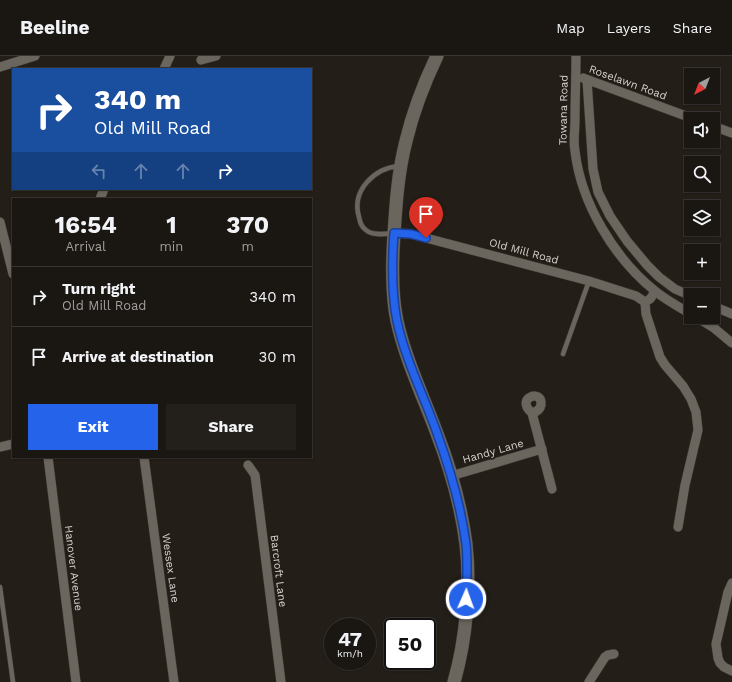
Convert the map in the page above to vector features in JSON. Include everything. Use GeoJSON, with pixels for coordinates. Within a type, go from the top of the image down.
{"type":"FeatureCollection","features":[{"type":"Feature","properties":{"kind":"main road"},"geometry":{"type":"LineString","coordinates":[[437,56],[414,112],[401,165],[394,215],[393,287],[397,321],[451,476],[462,520],[466,544],[466,610],[462,645],[454,682]]}},
{"type":"Feature","properties":{"kind":"street"},"geometry":{"type":"LineString","coordinates":[[0,67],[35,56]]}},
{"type":"Feature","properties":{"kind":"street"},"geometry":{"type":"LineString","coordinates":[[164,68],[170,56]]}},
{"type":"Feature","properties":{"kind":"street"},"geometry":{"type":"LineString","coordinates":[[202,60],[216,56]]}},
{"type":"Feature","properties":{"kind":"street","name":"Towana Road"},"geometry":{"type":"LineString","coordinates":[[576,56],[574,150],[588,201],[599,223],[620,256],[655,292],[684,310]]}},
{"type":"Feature","properties":{"kind":"street","name":"Roselawn Road"},"geometry":{"type":"LineString","coordinates":[[576,75],[684,115]]}},
{"type":"Feature","properties":{"kind":"street"},"geometry":{"type":"LineString","coordinates":[[587,80],[593,169],[598,192],[610,216],[646,265],[675,289],[684,293]]}},
{"type":"Feature","properties":{"kind":"street"},"geometry":{"type":"LineString","coordinates":[[720,129],[732,133]]}},
{"type":"Feature","properties":{"kind":"street"},"geometry":{"type":"LineString","coordinates":[[0,222],[12,270]]}},
{"type":"Feature","properties":{"kind":"street","name":"Old Mill Road"},"geometry":{"type":"LineString","coordinates":[[394,233],[411,234],[589,280],[636,296],[645,302]]}},
{"type":"Feature","properties":{"kind":"street"},"geometry":{"type":"LineString","coordinates":[[668,300],[675,289]]}},
{"type":"Feature","properties":{"kind":"street"},"geometry":{"type":"LineString","coordinates":[[655,292],[650,299],[645,302],[646,314],[660,357],[683,386],[691,399],[696,412],[698,430],[685,485],[678,527]]}},
{"type":"Feature","properties":{"kind":"street"},"geometry":{"type":"LineString","coordinates":[[720,309],[732,314]]}},
{"type":"Feature","properties":{"kind":"street"},"geometry":{"type":"LineString","coordinates":[[707,324],[732,343]]}},
{"type":"Feature","properties":{"kind":"street","name":"Handy Lane"},"geometry":{"type":"LineString","coordinates":[[532,413],[552,489]]}},
{"type":"Feature","properties":{"kind":"street"},"geometry":{"type":"LineString","coordinates":[[0,447],[12,444]]}},
{"type":"Feature","properties":{"kind":"street","name":"Handy Lane"},"geometry":{"type":"LineString","coordinates":[[451,476],[542,449]]}},
{"type":"Feature","properties":{"kind":"street","name":"Hanover Avenue"},"geometry":{"type":"LineString","coordinates":[[48,458],[76,682]]}},
{"type":"Feature","properties":{"kind":"street","name":"Wessex Lane"},"geometry":{"type":"LineString","coordinates":[[144,458],[174,682]]}},
{"type":"Feature","properties":{"kind":"street","name":"Barcroft Lane"},"geometry":{"type":"LineString","coordinates":[[248,465],[255,475],[281,682]]}},
{"type":"Feature","properties":{"kind":"street"},"geometry":{"type":"LineString","coordinates":[[732,583],[728,592],[716,644],[720,663],[732,671]]}},
{"type":"Feature","properties":{"kind":"street"},"geometry":{"type":"LineString","coordinates":[[589,682],[605,657],[614,654]]}},
{"type":"Feature","properties":{"kind":"lane"},"geometry":{"type":"LineString","coordinates":[[394,233],[370,233],[365,230],[360,223],[357,202],[364,187],[374,175],[386,168],[401,165]]}},
{"type":"Feature","properties":{"kind":"lane"},"geometry":{"type":"LineString","coordinates":[[563,354],[589,280]]}},
{"type":"Feature","properties":{"kind":"lane"},"geometry":{"type":"LineString","coordinates":[[0,587],[13,682]]}},
{"type":"Feature","properties":{"kind":"route"},"geometry":{"type":"LineString","coordinates":[[426,238],[411,234],[394,233],[393,293],[397,321],[402,340],[437,433],[451,476],[462,520],[467,559],[466,599]]}}]}
